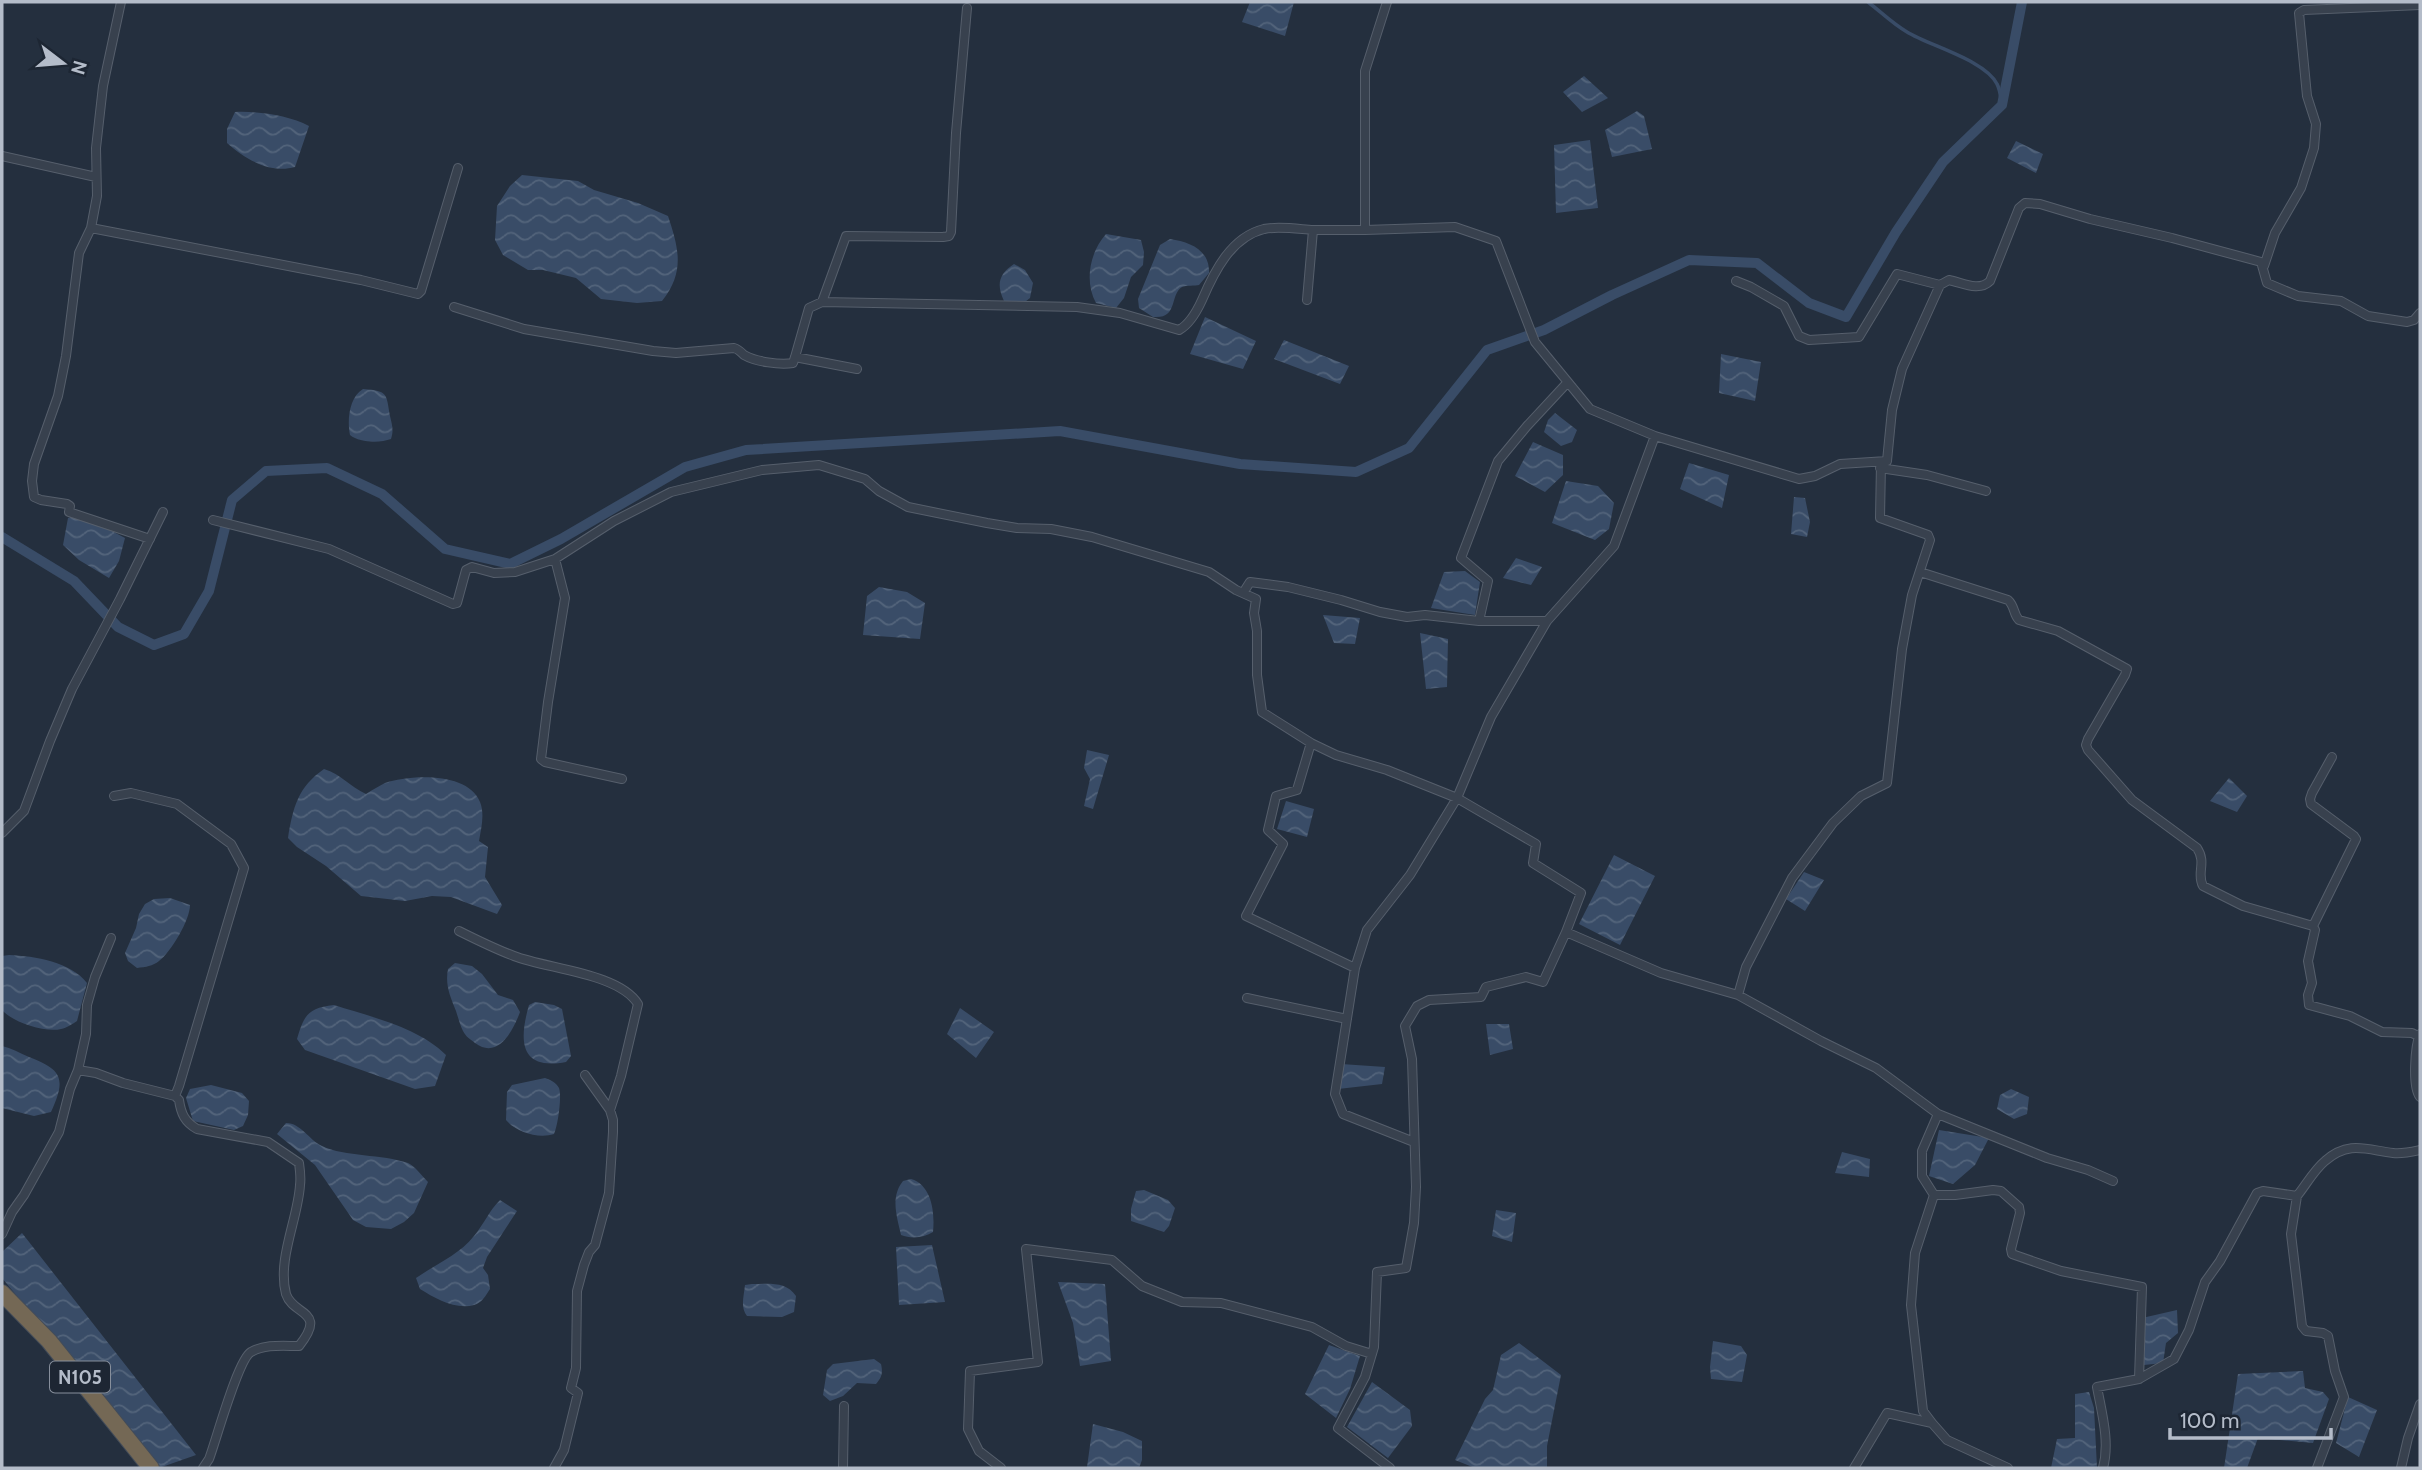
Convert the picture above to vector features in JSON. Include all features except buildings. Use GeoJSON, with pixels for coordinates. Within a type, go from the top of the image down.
{"type":"FeatureCollection","features":[{"type":"Feature","properties":{"kind":"highway","name":"N105"},"geometry":{"type":"LineString","coordinates":[[2,1293],[50,1341],[151,1468]]}},
{"type":"Feature","properties":{"kind":"street"},"geometry":{"type":"LineString","coordinates":[[121,2],[103,86],[96,148],[97,196],[91,228],[79,253],[66,356],[58,396],[34,464],[32,490],[34,497],[41,500],[67,504],[70,506],[69,512],[150,539]]}},
{"type":"Feature","properties":{"kind":"street"},"geometry":{"type":"LineString","coordinates":[[1365,230],[1364,71],[1387,2]]}},
{"type":"Feature","properties":{"kind":"street"},"geometry":{"type":"LineString","coordinates":[[2420,5],[2304,10],[2299,13],[2307,96],[2316,124],[2314,148],[2301,188],[2275,233],[2264,266],[2267,284],[2298,296],[2341,301],[2368,316],[2407,322],[2414,320],[2420,313]]}},
{"type":"Feature","properties":{"kind":"street"},"geometry":{"type":"LineString","coordinates":[[822,302],[846,236],[943,237],[951,232],[967,8]]}},
{"type":"Feature","properties":{"kind":"street"},"geometry":{"type":"LineString","coordinates":[[2,156],[96,177]]}},
{"type":"Feature","properties":{"kind":"street"},"geometry":{"type":"LineString","coordinates":[[91,228],[360,280],[418,294],[458,168]]}},
{"type":"Feature","properties":{"kind":"street"},"geometry":{"type":"LineString","coordinates":[[1880,465],[1889,458],[1892,410],[1902,369],[1940,285],[1949,280],[1980,288],[1986,286],[2019,208],[2025,204],[2040,204],[2172,238],[2261,262],[2264,266]]}},
{"type":"Feature","properties":{"kind":"street"},"geometry":{"type":"LineString","coordinates":[[454,307],[524,329],[653,351],[676,353],[734,348],[745,355],[787,364],[793,363],[796,357],[809,308],[822,302],[1077,307],[1120,313],[1179,330],[1186,326],[1199,306],[1213,273],[1237,243],[1264,229],[1455,227],[1496,241],[1535,342],[1590,409],[1655,436],[1799,479],[1815,477],[1840,464],[1880,465],[1986,491]]}},
{"type":"Feature","properties":{"kind":"street"},"geometry":{"type":"LineString","coordinates":[[1307,300],[1312,230]]}},
{"type":"Feature","properties":{"kind":"street"},"geometry":{"type":"LineString","coordinates":[[1736,281],[1784,306],[1799,336],[1809,340],[1859,337],[1897,274],[1940,285]]}},
{"type":"Feature","properties":{"kind":"street"},"geometry":{"type":"LineString","coordinates":[[796,357],[857,369]]}},
{"type":"Feature","properties":{"kind":"street"},"geometry":{"type":"LineString","coordinates":[[1479,621],[1488,581],[1461,558],[1498,461],[1567,383]]}},
{"type":"Feature","properties":{"kind":"street"},"geometry":{"type":"LineString","coordinates":[[1414,1142],[1343,1114],[1335,1094],[1355,968],[1367,930],[1410,875],[1457,798],[1491,717],[1546,621],[1614,546],[1655,436]]}},
{"type":"Feature","properties":{"kind":"street"},"geometry":{"type":"LineString","coordinates":[[217,522],[330,550],[453,604],[457,603],[467,570],[472,567],[494,573],[515,572],[555,559],[614,521],[671,492],[762,470],[819,465],[865,479],[879,491],[908,507],[1017,528],[1051,529],[1092,537],[1209,572],[1256,599],[1254,613],[1257,631],[1257,675],[1262,712],[1311,743],[1336,755],[1387,770],[1457,798],[1536,844],[1533,863],[1581,893],[1543,982],[1526,977],[1486,986],[1481,997],[1429,1000],[1417,1006],[1405,1026],[1412,1059],[1414,1223],[1406,1268],[1377,1272],[1372,1354],[1365,1377],[1338,1428],[1390,1468]]}},
{"type":"Feature","properties":{"kind":"street"},"geometry":{"type":"LineString","coordinates":[[1738,995],[1746,967],[1792,878],[1833,823],[1861,796],[1887,783],[1902,649],[1912,595],[1930,540],[1928,535],[1881,518],[1880,465]]}},
{"type":"Feature","properties":{"kind":"street"},"geometry":{"type":"LineString","coordinates":[[2,833],[23,811],[50,741],[96,641],[163,512]]}},
{"type":"Feature","properties":{"kind":"street"},"geometry":{"type":"LineString","coordinates":[[555,559],[565,598],[541,759],[622,779]]}},
{"type":"Feature","properties":{"kind":"street"},"geometry":{"type":"LineString","coordinates":[[1920,572],[2008,600],[2013,604],[2019,620],[2058,631],[2127,668],[2088,739],[2088,750],[2132,800],[2197,848],[2202,856],[2200,880],[2203,886],[2243,906],[2313,926]]}},
{"type":"Feature","properties":{"kind":"street"},"geometry":{"type":"LineString","coordinates":[[1243,593],[1250,582],[1301,590],[1407,617],[1425,615],[1479,621],[1546,621]]}},
{"type":"Feature","properties":{"kind":"street"},"geometry":{"type":"LineString","coordinates":[[1311,743],[1297,790],[1276,796],[1268,830],[1283,844],[1247,916],[1355,968]]}},
{"type":"Feature","properties":{"kind":"street"},"geometry":{"type":"LineString","coordinates":[[2332,757],[2312,793],[2311,804],[2356,839],[2313,926],[2315,930],[2308,961],[2312,983],[2308,995],[2309,1005],[2357,1019],[2382,1032],[2419,1035],[2415,1090],[2420,1097]]}},
{"type":"Feature","properties":{"kind":"street"},"geometry":{"type":"LineString","coordinates":[[114,796],[131,793],[177,804],[231,844],[244,868],[175,1096]]}},
{"type":"Feature","properties":{"kind":"street"},"geometry":{"type":"LineString","coordinates":[[459,932],[515,956],[609,983],[633,996],[638,1004],[610,1110]]}},
{"type":"Feature","properties":{"kind":"street"},"geometry":{"type":"LineString","coordinates":[[1566,932],[1661,973],[1738,995],[1876,1068],[1938,1114],[2047,1158],[2088,1170],[2113,1181]]}},
{"type":"Feature","properties":{"kind":"street"},"geometry":{"type":"LineString","coordinates":[[2,1234],[59,1132],[86,1034],[87,1005],[111,939]]}},
{"type":"Feature","properties":{"kind":"street"},"geometry":{"type":"LineString","coordinates":[[1247,998],[1347,1020]]}},
{"type":"Feature","properties":{"kind":"street"},"geometry":{"type":"LineString","coordinates":[[78,1070],[175,1096],[187,1123],[197,1129],[268,1143],[299,1163],[301,1184],[285,1274],[286,1293],[293,1306],[306,1312],[309,1327],[299,1346],[266,1346],[246,1356],[209,1459],[203,1468]]}},
{"type":"Feature","properties":{"kind":"street"},"geometry":{"type":"LineString","coordinates":[[554,1468],[564,1450],[578,1393],[571,1388],[576,1368],[577,1291],[589,1251],[595,1245],[609,1193],[613,1120],[610,1110],[585,1075]]}},
{"type":"Feature","properties":{"kind":"street"},"geometry":{"type":"LineString","coordinates":[[1934,1195],[1922,1176],[1922,1151],[1938,1114]]}},
{"type":"Feature","properties":{"kind":"street"},"geometry":{"type":"LineString","coordinates":[[2317,1468],[2344,1397],[2335,1371],[2328,1336],[2323,1333],[2311,1334],[2302,1326],[2291,1234],[2297,1196],[2325,1161],[2351,1148],[2371,1148],[2406,1154],[2420,1150]]}},
{"type":"Feature","properties":{"kind":"street"},"geometry":{"type":"LineString","coordinates":[[1934,1195],[2001,1191],[2019,1207],[2012,1254],[2061,1271],[2143,1287],[2139,1379]]}},
{"type":"Feature","properties":{"kind":"street"},"geometry":{"type":"LineString","coordinates":[[2103,1468],[2106,1458],[2105,1434],[2097,1387],[2139,1379],[2174,1359],[2189,1330],[2205,1282],[2220,1261],[2257,1193],[2263,1191],[2297,1196]]}},
{"type":"Feature","properties":{"kind":"street"},"geometry":{"type":"LineString","coordinates":[[1934,1195],[1915,1253],[1911,1305],[1923,1411],[1947,1440],[2008,1468]]}},
{"type":"Feature","properties":{"kind":"street"},"geometry":{"type":"LineString","coordinates":[[1001,1468],[979,1451],[968,1429],[970,1371],[1038,1362],[1026,1249],[1112,1260],[1142,1286],[1182,1302],[1221,1303],[1312,1327],[1346,1346],[1372,1354]]}},
{"type":"Feature","properties":{"kind":"street"},"geometry":{"type":"LineString","coordinates":[[2401,1468],[2420,1405]]}},
{"type":"Feature","properties":{"kind":"street"},"geometry":{"type":"LineString","coordinates":[[843,1468],[844,1406]]}},
{"type":"Feature","properties":{"kind":"street"},"geometry":{"type":"LineString","coordinates":[[1854,1468],[1888,1413],[1932,1423]]}},
{"type":"Feature","properties":{"kind":"water"},"geometry":{"type":"Polygon","coordinates":[[[1250,2],[1294,2],[1285,36],[1242,22],[1250,2]]]}},
{"type":"Feature","properties":{"kind":"water"},"geometry":{"type":"Polygon","coordinates":[[[1584,76],[1608,98],[1582,112],[1563,92],[1584,76]]]}},
{"type":"Feature","properties":{"kind":"water"},"geometry":{"type":"Polygon","coordinates":[[[1637,111],[1644,116],[1652,149],[1612,157],[1605,130],[1637,111]]]}},
{"type":"Feature","properties":{"kind":"water"},"geometry":{"type":"Polygon","coordinates":[[[235,112],[272,114],[309,126],[295,167],[286,169],[258,164],[227,143],[227,129],[235,112]]]}},
{"type":"Feature","properties":{"kind":"water"},"geometry":{"type":"Polygon","coordinates":[[[1590,140],[1598,208],[1556,213],[1554,145],[1590,140]]]}},
{"type":"Feature","properties":{"kind":"water"},"geometry":{"type":"Polygon","coordinates":[[[2016,141],[2043,154],[2036,173],[2007,158],[2016,141]]]}},
{"type":"Feature","properties":{"kind":"water"},"geometry":{"type":"Polygon","coordinates":[[[522,175],[578,181],[594,190],[638,203],[668,216],[678,260],[674,280],[662,301],[637,303],[601,299],[576,278],[543,270],[528,270],[503,255],[495,240],[497,206],[510,186],[522,175]]]}},
{"type":"Feature","properties":{"kind":"water"},"geometry":{"type":"Polygon","coordinates":[[[1106,234],[1141,240],[1144,252],[1143,265],[1131,277],[1124,298],[1116,308],[1096,303],[1090,285],[1090,267],[1096,249],[1106,234]]]}},
{"type":"Feature","properties":{"kind":"water"},"geometry":{"type":"Polygon","coordinates":[[[1170,239],[1197,248],[1206,258],[1209,273],[1199,285],[1182,287],[1167,314],[1153,317],[1139,308],[1138,299],[1160,245],[1170,239]]]}},
{"type":"Feature","properties":{"kind":"water"},"geometry":{"type":"Polygon","coordinates":[[[1014,264],[1025,270],[1033,283],[1030,298],[1021,305],[1004,301],[1000,289],[1002,276],[1014,264]]]}},
{"type":"Feature","properties":{"kind":"water"},"geometry":{"type":"Polygon","coordinates":[[[1205,317],[1256,341],[1243,369],[1190,354],[1205,317]]]}},
{"type":"Feature","properties":{"kind":"water"},"geometry":{"type":"Polygon","coordinates":[[[1284,340],[1349,366],[1340,384],[1274,359],[1284,340]]]}},
{"type":"Feature","properties":{"kind":"water"},"geometry":{"type":"Polygon","coordinates":[[[1721,354],[1761,362],[1755,401],[1719,393],[1721,354]]]}},
{"type":"Feature","properties":{"kind":"water"},"geometry":{"type":"Polygon","coordinates":[[[363,389],[385,395],[392,428],[391,439],[370,442],[350,435],[350,410],[358,393],[363,389]]]}},
{"type":"Feature","properties":{"kind":"water"},"geometry":{"type":"Polygon","coordinates":[[[1555,413],[1577,430],[1572,442],[1561,446],[1544,432],[1548,420],[1555,413]]]}},
{"type":"Feature","properties":{"kind":"water"},"geometry":{"type":"Polygon","coordinates":[[[1533,442],[1563,455],[1563,475],[1545,492],[1515,476],[1533,442]]]}},
{"type":"Feature","properties":{"kind":"water"},"geometry":{"type":"Polygon","coordinates":[[[1689,463],[1729,475],[1722,508],[1680,489],[1689,463]]]}},
{"type":"Feature","properties":{"kind":"water"},"geometry":{"type":"Polygon","coordinates":[[[1566,481],[1598,486],[1614,503],[1609,529],[1595,540],[1552,523],[1566,481]]]}},
{"type":"Feature","properties":{"kind":"water"},"geometry":{"type":"Polygon","coordinates":[[[1794,497],[1805,498],[1810,522],[1807,537],[1791,534],[1794,497]]]}},
{"type":"Feature","properties":{"kind":"water"},"geometry":{"type":"Polygon","coordinates":[[[74,516],[125,538],[119,561],[109,578],[79,560],[63,545],[68,518],[74,516]]]}},
{"type":"Feature","properties":{"kind":"water"},"geometry":{"type":"Polygon","coordinates":[[[1516,558],[1542,567],[1531,585],[1503,578],[1516,558]]]}},
{"type":"Feature","properties":{"kind":"water"},"geometry":{"type":"Polygon","coordinates":[[[1465,571],[1480,582],[1475,615],[1431,608],[1444,572],[1465,571]]]}},
{"type":"Feature","properties":{"kind":"water"},"geometry":{"type":"Polygon","coordinates":[[[879,587],[907,592],[925,603],[920,639],[863,635],[867,596],[879,587]]]}},
{"type":"Feature","properties":{"kind":"water"},"geometry":{"type":"Polygon","coordinates":[[[1323,615],[1360,618],[1355,644],[1334,643],[1323,615]]]}},
{"type":"Feature","properties":{"kind":"water"},"geometry":{"type":"Polygon","coordinates":[[[1420,633],[1448,639],[1447,687],[1426,689],[1420,633]]]}},
{"type":"Feature","properties":{"kind":"water"},"geometry":{"type":"Polygon","coordinates":[[[1087,750],[1109,755],[1093,809],[1084,806],[1090,779],[1084,768],[1087,750]]]}},
{"type":"Feature","properties":{"kind":"water"},"geometry":{"type":"Polygon","coordinates":[[[324,769],[366,794],[385,783],[423,777],[452,780],[474,792],[482,811],[479,841],[488,847],[485,877],[502,905],[497,914],[451,897],[432,896],[405,901],[361,896],[326,866],[297,847],[288,838],[295,807],[308,783],[324,769]]]}},
{"type":"Feature","properties":{"kind":"water"},"geometry":{"type":"Polygon","coordinates":[[[2229,778],[2247,796],[2237,812],[2210,801],[2229,778]]]}},
{"type":"Feature","properties":{"kind":"water"},"geometry":{"type":"Polygon","coordinates":[[[1286,801],[1314,809],[1307,837],[1277,829],[1286,801]]]}},
{"type":"Feature","properties":{"kind":"water"},"geometry":{"type":"Polygon","coordinates":[[[1614,855],[1655,876],[1620,945],[1579,924],[1614,855]]]}},
{"type":"Feature","properties":{"kind":"water"},"geometry":{"type":"Polygon","coordinates":[[[1804,872],[1824,880],[1805,911],[1786,899],[1804,872]]]}},
{"type":"Feature","properties":{"kind":"water"},"geometry":{"type":"Polygon","coordinates":[[[170,898],[190,905],[183,927],[169,951],[159,961],[137,968],[128,961],[125,953],[139,914],[145,904],[154,899],[170,898]]]}},
{"type":"Feature","properties":{"kind":"water"},"geometry":{"type":"Polygon","coordinates":[[[2,956],[52,962],[80,976],[87,983],[77,1021],[54,1030],[38,1028],[21,1022],[2,1010],[2,956]]]}},
{"type":"Feature","properties":{"kind":"water"},"geometry":{"type":"Polygon","coordinates":[[[455,963],[472,966],[482,974],[498,995],[513,1000],[520,1012],[509,1035],[498,1046],[483,1047],[465,1035],[448,985],[448,969],[455,963]]]}},
{"type":"Feature","properties":{"kind":"water"},"geometry":{"type":"Polygon","coordinates":[[[535,1002],[562,1009],[571,1056],[566,1062],[539,1062],[526,1050],[526,1018],[529,1005],[535,1002]]]}},
{"type":"Feature","properties":{"kind":"water"},"geometry":{"type":"Polygon","coordinates":[[[334,1005],[393,1024],[435,1045],[446,1055],[435,1086],[415,1089],[305,1050],[297,1039],[305,1018],[318,1008],[334,1005]]]}},
{"type":"Feature","properties":{"kind":"water"},"geometry":{"type":"Polygon","coordinates":[[[960,1008],[994,1032],[976,1058],[947,1034],[960,1008]]]}},
{"type":"Feature","properties":{"kind":"water"},"geometry":{"type":"Polygon","coordinates":[[[1486,1024],[1509,1024],[1513,1049],[1490,1055],[1486,1024]]]}},
{"type":"Feature","properties":{"kind":"water"},"geometry":{"type":"Polygon","coordinates":[[[2,1046],[55,1071],[60,1084],[51,1112],[34,1116],[2,1108],[2,1046]]]}},
{"type":"Feature","properties":{"kind":"water"},"geometry":{"type":"Polygon","coordinates":[[[1341,1064],[1385,1067],[1382,1084],[1338,1089],[1341,1064]]]}},
{"type":"Feature","properties":{"kind":"water"},"geometry":{"type":"Polygon","coordinates":[[[545,1078],[556,1084],[560,1092],[554,1134],[541,1136],[521,1131],[506,1120],[507,1092],[512,1085],[545,1078]]]}},
{"type":"Feature","properties":{"kind":"water"},"geometry":{"type":"Polygon","coordinates":[[[211,1085],[242,1093],[249,1101],[248,1115],[243,1126],[234,1130],[193,1121],[186,1098],[190,1089],[211,1085]]]}},
{"type":"Feature","properties":{"kind":"water"},"geometry":{"type":"Polygon","coordinates":[[[2011,1089],[2029,1097],[2027,1114],[2014,1119],[1997,1109],[2000,1095],[2011,1089]]]}},
{"type":"Feature","properties":{"kind":"water"},"geometry":{"type":"Polygon","coordinates":[[[286,1123],[301,1129],[317,1143],[331,1150],[411,1164],[428,1182],[414,1213],[391,1229],[366,1227],[353,1220],[315,1165],[277,1134],[286,1123]]]}},
{"type":"Feature","properties":{"kind":"water"},"geometry":{"type":"Polygon","coordinates":[[[1939,1130],[1989,1138],[1975,1165],[1953,1184],[1929,1176],[1939,1130]]]}},
{"type":"Feature","properties":{"kind":"water"},"geometry":{"type":"Polygon","coordinates":[[[1842,1152],[1870,1159],[1869,1177],[1835,1173],[1842,1152]]]}},
{"type":"Feature","properties":{"kind":"water"},"geometry":{"type":"Polygon","coordinates":[[[911,1179],[924,1187],[931,1201],[933,1232],[922,1237],[901,1235],[896,1214],[899,1187],[903,1181],[911,1179]]]}},
{"type":"Feature","properties":{"kind":"water"},"geometry":{"type":"Polygon","coordinates":[[[1144,1190],[1168,1200],[1175,1208],[1164,1232],[1131,1221],[1136,1191],[1144,1190]]]}},
{"type":"Feature","properties":{"kind":"water"},"geometry":{"type":"Polygon","coordinates":[[[500,1200],[517,1211],[487,1257],[483,1268],[488,1275],[490,1289],[484,1298],[474,1305],[460,1306],[439,1300],[420,1289],[416,1278],[468,1243],[500,1200]]]}},
{"type":"Feature","properties":{"kind":"water"},"geometry":{"type":"Polygon","coordinates":[[[1496,1210],[1516,1213],[1512,1242],[1492,1236],[1496,1210]]]}},
{"type":"Feature","properties":{"kind":"water"},"geometry":{"type":"Polygon","coordinates":[[[22,1233],[196,1455],[159,1468],[2,1278],[2,1252],[22,1233]]]}},
{"type":"Feature","properties":{"kind":"water"},"geometry":{"type":"Polygon","coordinates":[[[932,1245],[945,1302],[899,1305],[896,1247],[932,1245]]]}},
{"type":"Feature","properties":{"kind":"water"},"geometry":{"type":"Polygon","coordinates":[[[1058,1282],[1105,1284],[1111,1361],[1080,1366],[1073,1323],[1058,1282]]]}},
{"type":"Feature","properties":{"kind":"water"},"geometry":{"type":"Polygon","coordinates":[[[777,1284],[792,1291],[796,1296],[794,1312],[782,1317],[747,1316],[743,1305],[745,1285],[777,1284]]]}},
{"type":"Feature","properties":{"kind":"water"},"geometry":{"type":"Polygon","coordinates":[[[2177,1310],[2178,1333],[2166,1343],[2163,1363],[2144,1365],[2142,1318],[2177,1310]]]}},
{"type":"Feature","properties":{"kind":"water"},"geometry":{"type":"Polygon","coordinates":[[[1713,1341],[1741,1346],[1747,1355],[1742,1382],[1711,1379],[1713,1341]]]}},
{"type":"Feature","properties":{"kind":"water"},"geometry":{"type":"Polygon","coordinates":[[[1519,1343],[1561,1375],[1547,1446],[1547,1468],[1475,1468],[1455,1460],[1485,1399],[1493,1390],[1501,1355],[1519,1343]]]}},
{"type":"Feature","properties":{"kind":"water"},"geometry":{"type":"Polygon","coordinates":[[[1329,1345],[1360,1356],[1350,1389],[1336,1418],[1305,1394],[1329,1345]]]}},
{"type":"Feature","properties":{"kind":"water"},"geometry":{"type":"Polygon","coordinates":[[[874,1359],[881,1364],[882,1370],[876,1384],[857,1383],[843,1396],[830,1401],[823,1395],[827,1370],[833,1364],[874,1359]]]}},
{"type":"Feature","properties":{"kind":"water"},"geometry":{"type":"Polygon","coordinates":[[[2303,1371],[2305,1388],[2323,1392],[2329,1399],[2313,1443],[2258,1438],[2247,1468],[2224,1468],[2238,1374],[2303,1371]]]}},
{"type":"Feature","properties":{"kind":"water"},"geometry":{"type":"Polygon","coordinates":[[[1372,1382],[1410,1410],[1412,1426],[1388,1458],[1347,1427],[1372,1382]]]}},
{"type":"Feature","properties":{"kind":"water"},"geometry":{"type":"Polygon","coordinates":[[[2089,1392],[2094,1408],[2097,1468],[2051,1468],[2057,1439],[2075,1438],[2075,1394],[2089,1392]]]}},
{"type":"Feature","properties":{"kind":"water"},"geometry":{"type":"Polygon","coordinates":[[[2348,1397],[2377,1410],[2359,1457],[2336,1443],[2348,1397]]]}},
{"type":"Feature","properties":{"kind":"water"},"geometry":{"type":"Polygon","coordinates":[[[1093,1424],[1123,1432],[1142,1441],[1139,1468],[1087,1467],[1093,1424]]]}},
{"type":"Feature","properties":{"kind":"waterway"},"geometry":{"type":"LineString","coordinates":[[1868,2],[1907,32],[1956,54],[1991,75],[2000,91],[2002,105]]}},
{"type":"Feature","properties":{"kind":"waterway"},"geometry":{"type":"LineString","coordinates":[[2,537],[74,581],[118,627],[154,645],[184,634],[209,591],[232,500],[266,471],[327,468],[382,494],[445,549],[510,564],[561,539],[685,467],[746,450],[1060,431],[1240,464],[1356,472],[1409,448],[1487,350],[1544,330],[1689,260],[1757,263],[1809,303],[1846,317],[1896,232],[1943,162],[2002,105],[2022,2]]}}]}
